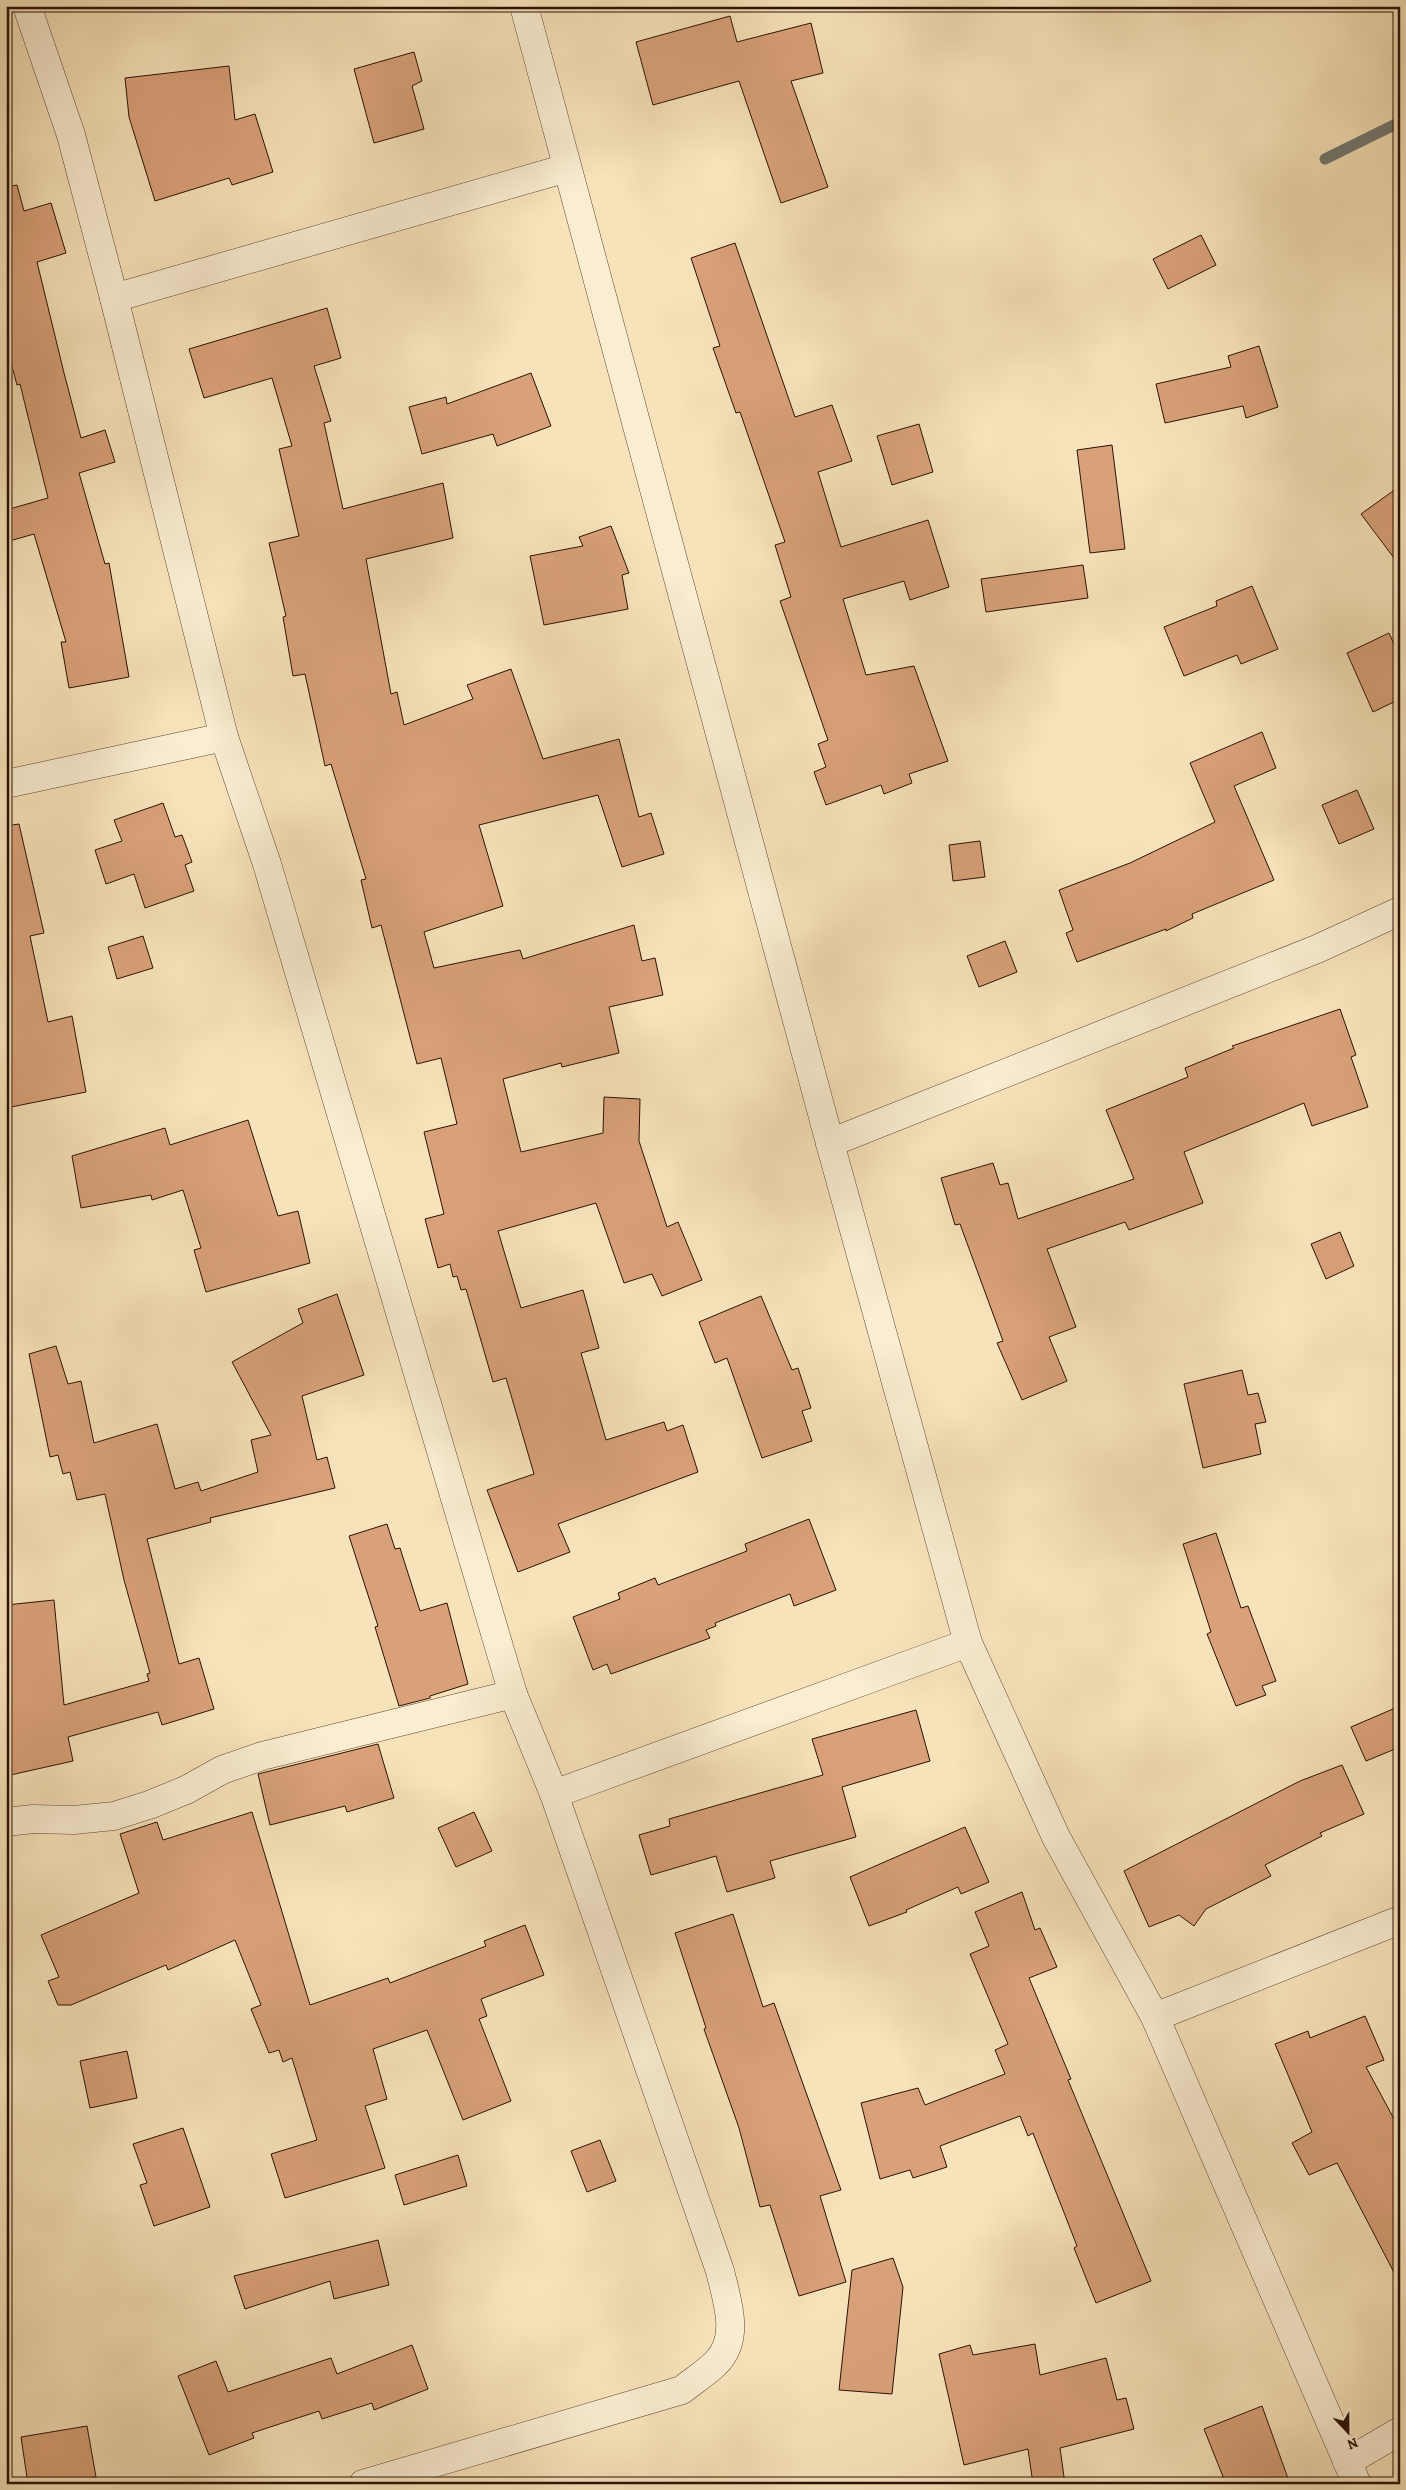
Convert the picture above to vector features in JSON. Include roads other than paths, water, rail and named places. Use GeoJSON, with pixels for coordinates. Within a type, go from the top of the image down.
{"type":"FeatureCollection","features":[{"type":"Feature","properties":{"kind":"street"},"geometry":{"type":"LineString","coordinates":[[27,6],[71,135],[114,298],[224,738],[273,883],[513,1694],[554,1794],[720,2271],[730,2313],[730,2339],[717,2362],[682,2390],[363,2484]]}},
{"type":"Feature","properties":{"kind":"street"},"geometry":{"type":"LineString","coordinates":[[524,6],[830,1143],[968,1644],[1056,1837],[1155,2017],[1352,2473],[1400,2431]]}},
{"type":"Feature","properties":{"kind":"street"},"geometry":{"type":"LineString","coordinates":[[114,298],[567,168]]}},
{"type":"Feature","properties":{"kind":"street"},"geometry":{"type":"LineString","coordinates":[[6,784],[224,738]]}},
{"type":"Feature","properties":{"kind":"street"},"geometry":{"type":"LineString","coordinates":[[830,1143],[1308,952],[1400,911]]}},
{"type":"Feature","properties":{"kind":"street"},"geometry":{"type":"LineString","coordinates":[[554,1794],[968,1644]]}},
{"type":"Feature","properties":{"kind":"street"},"geometry":{"type":"LineString","coordinates":[[6,1822],[33,1819],[74,1820],[114,1816],[149,1805],[186,1790],[222,1770],[262,1756],[513,1694]]}},
{"type":"Feature","properties":{"kind":"street"},"geometry":{"type":"LineString","coordinates":[[1155,2017],[1400,1920]]}},
{"type":"Feature","properties":{"kind":"waterway"},"geometry":{"type":"LineString","coordinates":[[1325,159],[1400,122]]}}]}
